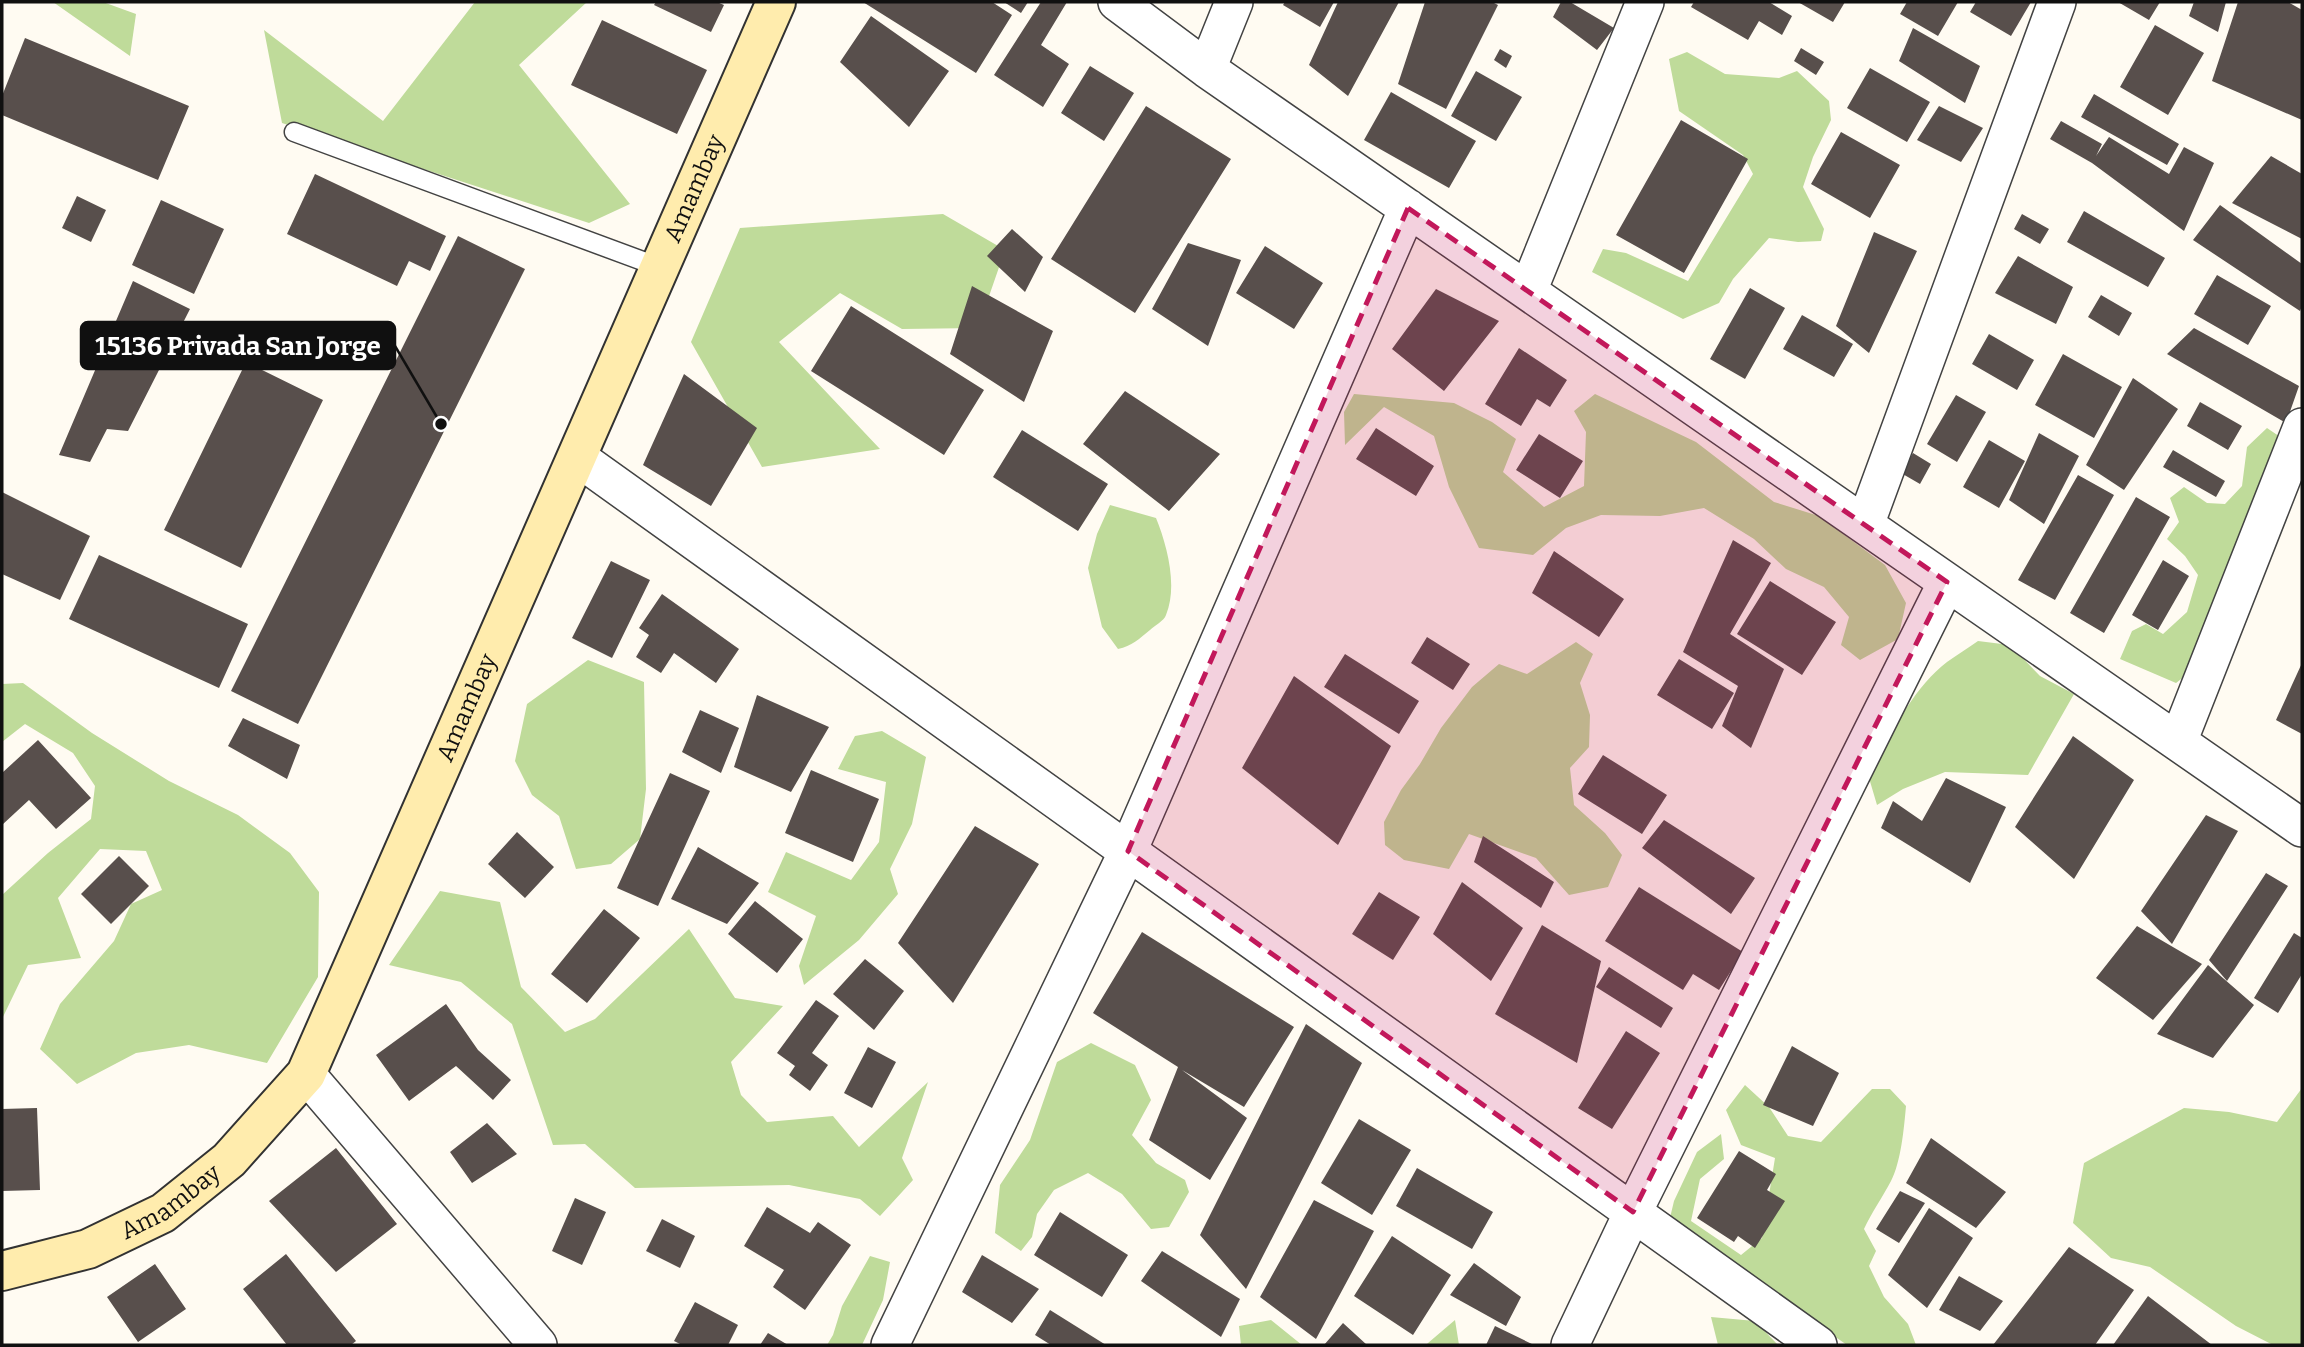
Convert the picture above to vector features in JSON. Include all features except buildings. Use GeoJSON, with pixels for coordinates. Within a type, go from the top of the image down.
{"type":"FeatureCollection","features":[{"type":"Feature","properties":{"kind":"street","name":"Amambay"},"geometry":{"type":"LineString","coordinates":[[2,1271],[88,1249],[163,1213],[229,1160],[306,1074],[776,2]]}},
{"type":"Feature","properties":{"kind":"street"},"geometry":{"type":"LineString","coordinates":[[1117,2],[1207,69],[2302,828]]}},
{"type":"Feature","properties":{"kind":"street"},"geometry":{"type":"LineString","coordinates":[[1207,69],[1234,2]]}},
{"type":"Feature","properties":{"kind":"street"},"geometry":{"type":"LineString","coordinates":[[1528,291],[1645,2]]}},
{"type":"Feature","properties":{"kind":"street"},"geometry":{"type":"LineString","coordinates":[[1864,525],[2057,2]]}},
{"type":"Feature","properties":{"kind":"street"},"geometry":{"type":"LineString","coordinates":[[890,1345],[1128,852],[1408,208]]}},
{"type":"Feature","properties":{"kind":"street"},"geometry":{"type":"LineString","coordinates":[[2178,742],[2302,427]]}},
{"type":"Feature","properties":{"kind":"street"},"geometry":{"type":"LineString","coordinates":[[577,457],[1818,1345]]}},
{"type":"Feature","properties":{"kind":"street"},"geometry":{"type":"LineString","coordinates":[[1570,1345],[1633,1212],[1947,582]]}},
{"type":"Feature","properties":{"kind":"street"},"geometry":{"type":"LineString","coordinates":[[306,1074],[538,1345]]}},
{"type":"Feature","properties":{"kind":"lane"},"geometry":{"type":"LineString","coordinates":[[294,132],[659,267]]}},
{"type":"Feature","properties":{"kind":"highlighted area"},"geometry":{"type":"Polygon","coordinates":[[[1408,208],[1947,582],[1633,1212],[1128,851],[1408,208]]]}},
{"type":"Feature","properties":{"kind":"green space"},"geometry":{"type":"Polygon","coordinates":[[[53,2],[103,2],[136,14],[130,56],[53,2]]]}},
{"type":"Feature","properties":{"kind":"green space"},"geometry":{"type":"Polygon","coordinates":[[[475,2],[587,2],[519,65],[630,204],[589,223],[282,123],[264,30],[383,121],[475,2]]]}},
{"type":"Feature","properties":{"kind":"green space"},"geometry":{"type":"Polygon","coordinates":[[[1687,52],[1725,74],[1779,78],[1797,71],[1829,101],[1831,120],[1813,157],[1803,187],[1824,229],[1821,241],[1798,242],[1769,238],[1733,279],[1719,303],[1683,319],[1592,272],[1603,249],[1626,253],[1688,281],[1753,174],[1743,155],[1679,111],[1669,59],[1687,52]]]}},
{"type":"Feature","properties":{"kind":"green space"},"geometry":{"type":"Polygon","coordinates":[[[943,214],[1005,250],[978,328],[902,329],[840,293],[779,342],[880,449],[762,467],[691,342],[740,228],[943,214]]]}},
{"type":"Feature","properties":{"kind":"green space"},"geometry":{"type":"Polygon","coordinates":[[[1354,394],[1454,403],[1492,422],[1516,439],[1503,472],[1544,507],[1584,486],[1586,432],[1574,411],[1595,394],[1696,442],[1774,502],[1819,516],[1885,565],[1906,603],[1898,639],[1860,660],[1841,645],[1849,617],[1824,587],[1786,569],[1754,539],[1704,508],[1660,516],[1601,515],[1566,528],[1533,555],[1479,548],[1449,487],[1434,436],[1384,407],[1345,445],[1344,412],[1354,394]]]}},
{"type":"Feature","properties":{"kind":"green space"},"geometry":{"type":"Polygon","coordinates":[[[2267,428],[2289,443],[2202,663],[2176,683],[2120,659],[2132,631],[2146,624],[2163,634],[2187,612],[2198,575],[2185,556],[2167,539],[2179,522],[2170,498],[2184,487],[2207,503],[2225,504],[2242,486],[2247,447],[2267,428]]]}},
{"type":"Feature","properties":{"kind":"green space"},"geometry":{"type":"Polygon","coordinates":[[[1110,505],[1156,518],[1164,540],[1171,579],[1165,617],[1135,642],[1118,649],[1102,627],[1088,568],[1097,534],[1110,505]]]}},
{"type":"Feature","properties":{"kind":"green space"},"geometry":{"type":"Polygon","coordinates":[[[1978,641],[2010,645],[2040,676],[2074,694],[2028,775],[1945,772],[1903,789],[1877,805],[1869,778],[1902,716],[1935,673],[1978,641]]]}},
{"type":"Feature","properties":{"kind":"green space"},"geometry":{"type":"Polygon","coordinates":[[[1576,642],[1593,654],[1580,683],[1590,715],[1589,747],[1570,768],[1574,805],[1605,833],[1622,855],[1608,887],[1569,895],[1536,858],[1469,834],[1449,869],[1404,860],[1385,845],[1384,822],[1401,790],[1441,728],[1472,687],[1499,664],[1527,674],[1576,642]]]}},
{"type":"Feature","properties":{"kind":"green space"},"geometry":{"type":"Polygon","coordinates":[[[588,660],[644,682],[646,789],[640,839],[611,864],[576,869],[559,816],[532,795],[515,761],[527,704],[588,660]]]}},
{"type":"Feature","properties":{"kind":"green space"},"geometry":{"type":"Polygon","coordinates":[[[23,683],[92,733],[169,781],[238,815],[290,853],[319,892],[318,977],[267,1063],[189,1045],[136,1053],[77,1084],[40,1049],[60,1004],[114,941],[131,904],[162,890],[146,851],[100,849],[58,898],[81,958],[28,965],[2,1019],[2,895],[91,819],[95,786],[73,753],[25,724],[2,742],[2,684],[23,683]]]}},
{"type":"Feature","properties":{"kind":"green space"},"geometry":{"type":"Polygon","coordinates":[[[882,731],[926,757],[912,824],[890,869],[898,894],[859,940],[804,985],[799,966],[816,916],[768,892],[786,852],[851,880],[879,842],[886,782],[838,769],[855,736],[882,731]]]}},
{"type":"Feature","properties":{"kind":"green space"},"geometry":{"type":"Polygon","coordinates":[[[440,891],[500,902],[521,987],[565,1032],[595,1019],[689,929],[735,998],[783,1006],[731,1062],[741,1095],[767,1122],[833,1116],[859,1147],[928,1082],[902,1158],[913,1180],[880,1216],[860,1199],[789,1185],[635,1188],[585,1144],[553,1145],[512,1024],[461,982],[389,965],[440,891]]]}},
{"type":"Feature","properties":{"kind":"green space"},"geometry":{"type":"Polygon","coordinates":[[[1091,1043],[1135,1065],[1151,1100],[1132,1135],[1156,1163],[1185,1180],[1189,1192],[1169,1227],[1151,1229],[1122,1194],[1088,1173],[1054,1190],[1037,1214],[1032,1237],[1021,1251],[995,1233],[1000,1185],[1030,1140],[1057,1062],[1091,1043]]]}},
{"type":"Feature","properties":{"kind":"green space"},"geometry":{"type":"Polygon","coordinates":[[[1745,1085],[1769,1107],[1788,1136],[1821,1142],[1872,1089],[1890,1089],[1906,1106],[1902,1145],[1894,1173],[1864,1229],[1876,1251],[1869,1266],[1884,1297],[1908,1324],[1916,1345],[1847,1345],[1669,1222],[1674,1201],[1697,1152],[1721,1134],[1724,1159],[1700,1179],[1691,1221],[1741,1255],[1762,1238],[1775,1158],[1741,1145],[1726,1110],[1745,1085]]]}},
{"type":"Feature","properties":{"kind":"green space"},"geometry":{"type":"Polygon","coordinates":[[[2302,1088],[2302,1345],[2273,1345],[2236,1326],[2150,1267],[2111,1258],[2073,1223],[2084,1163],[2184,1108],[2229,1112],[2277,1122],[2302,1088]]]}},
{"type":"Feature","properties":{"kind":"green space"},"geometry":{"type":"Polygon","coordinates":[[[870,1256],[890,1262],[883,1300],[862,1345],[827,1345],[842,1306],[870,1256]]]}},
{"type":"Feature","properties":{"kind":"green space"},"geometry":{"type":"Polygon","coordinates":[[[1711,1317],[1755,1321],[1778,1345],[1718,1345],[1711,1317]]]}},
{"type":"Feature","properties":{"kind":"green space"},"geometry":{"type":"Polygon","coordinates":[[[1271,1320],[1302,1345],[1241,1345],[1239,1326],[1271,1320]]]}},
{"type":"Feature","properties":{"kind":"green space"},"geometry":{"type":"Polygon","coordinates":[[[1455,1320],[1459,1345],[1426,1345],[1428,1343],[1455,1320]]]}},
{"type":"Feature","properties":{"kind":"place","name":"15136 Privada San Jorge"},"geometry":{"type":"Point","coordinates":[441,424]}}]}
